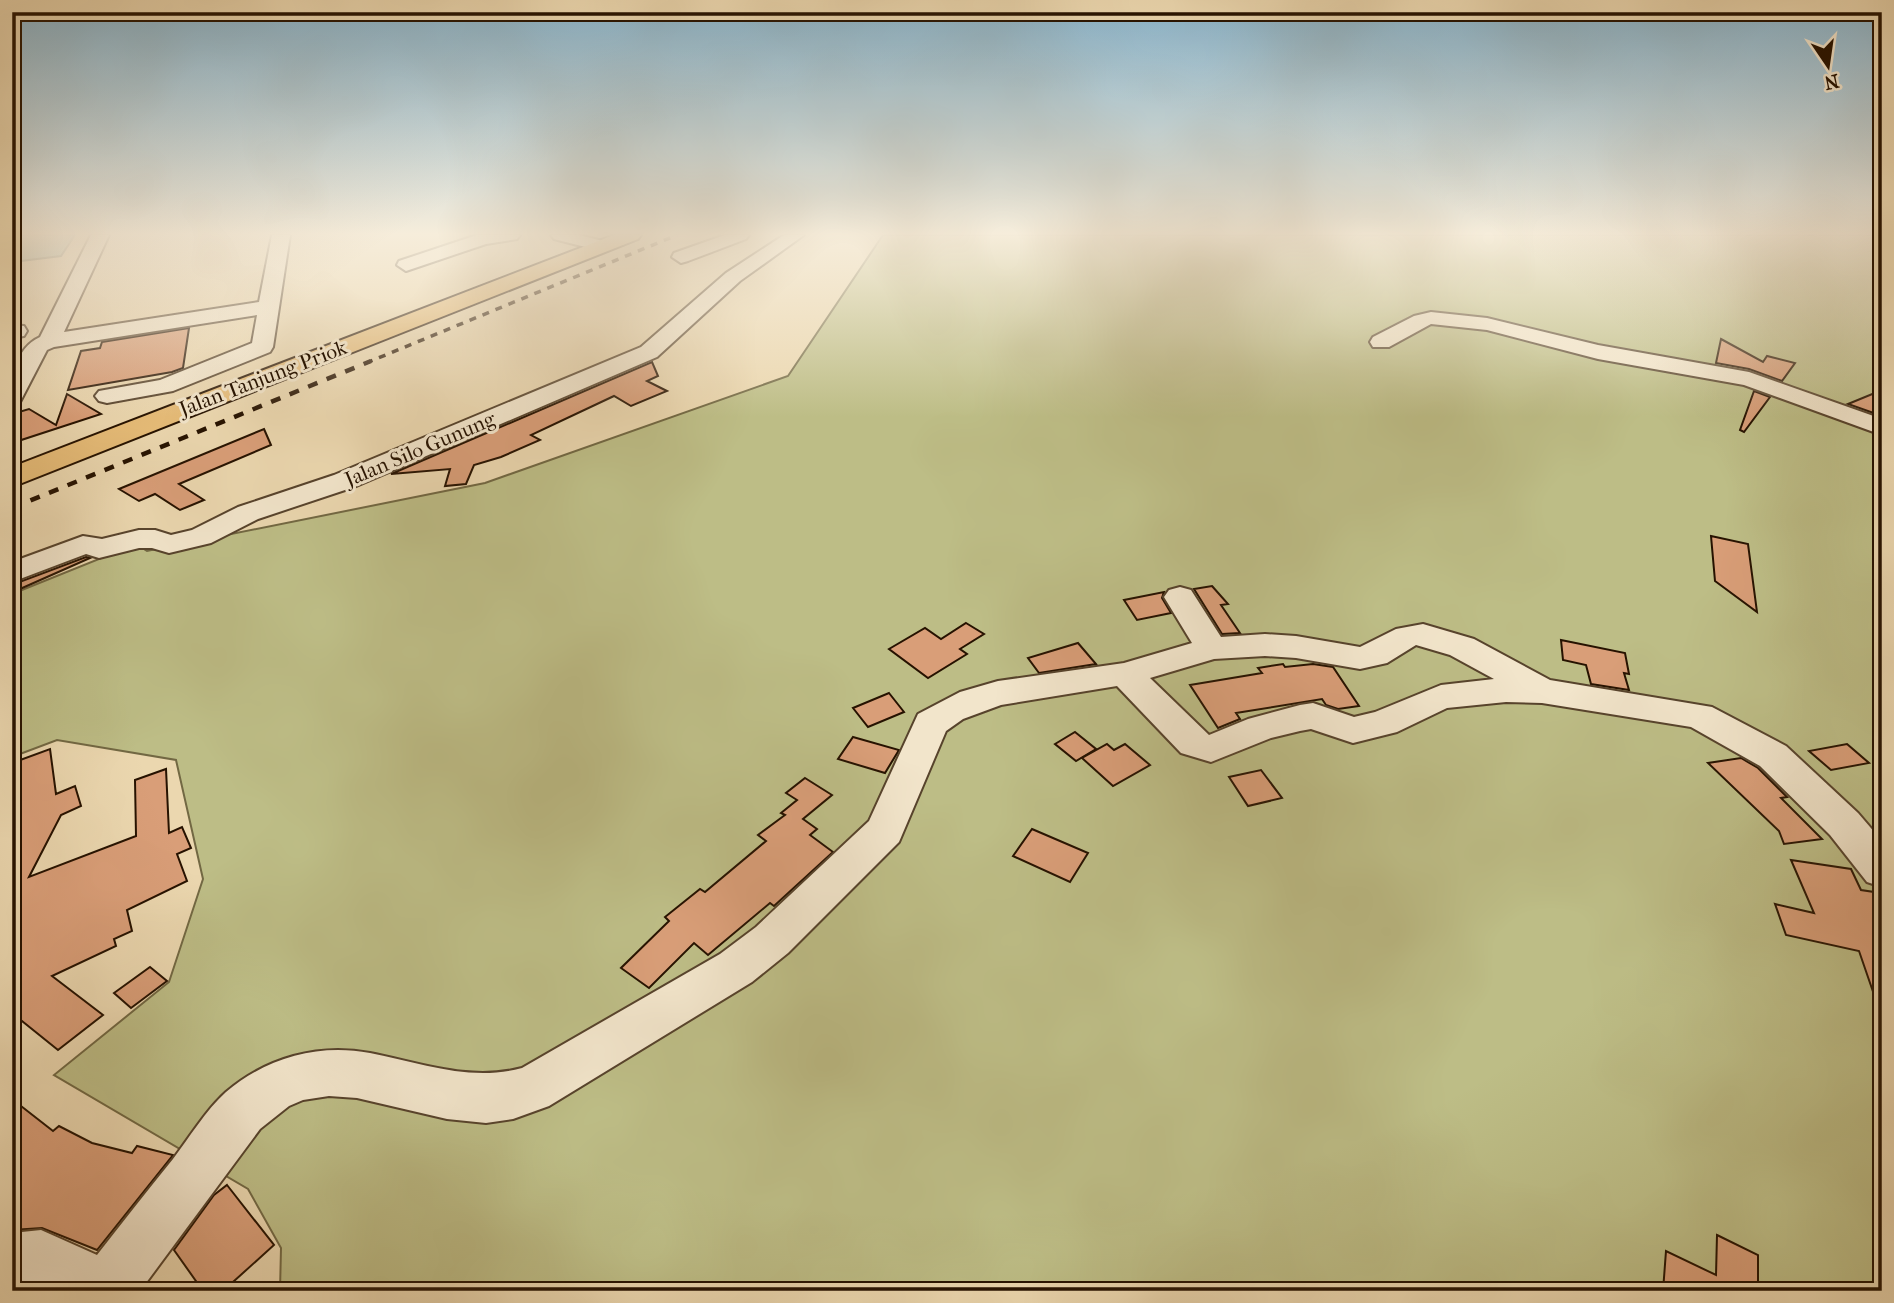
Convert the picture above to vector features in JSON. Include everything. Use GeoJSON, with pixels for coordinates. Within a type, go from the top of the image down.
{"type":"FeatureCollection","features":[{"type":"Feature","properties":{"kind":"highway","name":"Jalan Tanjung Priok"},"geometry":{"type":"LineString","coordinates":[[12,464],[456,296]]}},
{"type":"Feature","properties":{"kind":"highway","name":"Jalan Tanjung Priok"},"geometry":{"type":"LineString","coordinates":[[12,478],[465,296]]}},
{"type":"Feature","properties":{"kind":"street"},"geometry":{"type":"LineString","coordinates":[[49,341],[71,296]]}},
{"type":"Feature","properties":{"kind":"street"},"geometry":{"type":"LineString","coordinates":[[107,396],[165,386],[259,350],[263,345],[272,296]]}},
{"type":"Feature","properties":{"kind":"street","name":"Jalan Silo Gunung"},"geometry":{"type":"LineString","coordinates":[[12,573],[83,545],[89,544],[99,549],[139,539],[155,539],[170,544],[201,537],[248,513],[344,481],[649,352],[712,296]]}},
{"type":"Feature","properties":{"kind":"street"},"geometry":{"type":"LineString","coordinates":[[12,397],[38,346],[49,341],[270,307]]}},
{"type":"Feature","properties":{"kind":"street"},"geometry":{"type":"LineString","coordinates":[[1381,342],[1421,320],[1431,318],[1487,324],[1598,352],[1749,379],[1882,428]]}},
{"type":"Feature","properties":{"kind":"street"},"geometry":{"type":"LineString","coordinates":[[1180,597],[1212,648]]}},
{"type":"Feature","properties":{"kind":"street"},"geometry":{"type":"LineString","coordinates":[[12,1261],[41,1258],[108,1290],[242,1111],[263,1091],[286,1079],[315,1073],[343,1072],[480,1099],[504,1097],[532,1089],[736,968],[772,940],[885,831],[931,723],[942,715],[991,695],[1125,674],[1212,648],[1265,645],[1296,647],[1360,658],[1375,655],[1408,636],[1423,634],[1462,647],[1542,691]]}},
{"type":"Feature","properties":{"kind":"street"},"geometry":{"type":"LineString","coordinates":[[1125,674],[1194,744],[1211,749],[1261,728],[1300,718],[1313,716],[1353,730],[1384,723],[1441,697],[1506,690],[1542,691],[1699,716],[1773,756],[1844,824],[1882,870]]}},
{"type":"Feature","properties":{"kind":"green space"},"geometry":{"type":"Polygon","coordinates":[[[842,296],[1882,296],[1882,1291],[280,1291],[281,1248],[248,1189],[54,1075],[169,982],[203,879],[176,760],[57,740],[12,757],[12,594],[136,544],[147,551],[485,483],[788,376],[842,296]]]}},
{"type":"Feature","properties":{"kind":"building"},"geometry":{"type":"Polygon","coordinates":[[[189,328],[183,368],[68,390],[81,351],[100,348],[102,342],[189,328]]]}},
{"type":"Feature","properties":{"kind":"building"},"geometry":{"type":"Polygon","coordinates":[[[1721,339],[1763,362],[1767,356],[1795,363],[1782,381],[1749,369],[1716,363],[1721,339]]]}},
{"type":"Feature","properties":{"kind":"building"},"geometry":{"type":"Polygon","coordinates":[[[652,362],[658,376],[647,381],[667,391],[631,406],[614,396],[531,435],[540,440],[474,465],[466,484],[445,486],[450,469],[391,474],[652,362]]]}},
{"type":"Feature","properties":{"kind":"building"},"geometry":{"type":"Polygon","coordinates":[[[1882,390],[1882,416],[1848,404],[1882,390]]]}},
{"type":"Feature","properties":{"kind":"building"},"geometry":{"type":"Polygon","coordinates":[[[1754,391],[1770,397],[1744,432],[1740,430],[1754,391]]]}},
{"type":"Feature","properties":{"kind":"building"},"geometry":{"type":"Polygon","coordinates":[[[67,394],[101,414],[12,443],[12,414],[29,409],[56,425],[67,394]]]}},
{"type":"Feature","properties":{"kind":"building"},"geometry":{"type":"Polygon","coordinates":[[[264,429],[271,445],[179,484],[204,500],[180,510],[155,494],[139,501],[119,489],[264,429]]]}},
{"type":"Feature","properties":{"kind":"building"},"geometry":{"type":"Polygon","coordinates":[[[1711,536],[1748,544],[1757,612],[1715,581],[1711,536]]]}},
{"type":"Feature","properties":{"kind":"building"},"geometry":{"type":"Polygon","coordinates":[[[86,557],[90,558],[20,589],[14,584],[86,557]]]}},
{"type":"Feature","properties":{"kind":"building"},"geometry":{"type":"Polygon","coordinates":[[[1212,586],[1228,604],[1221,605],[1240,633],[1222,634],[1194,589],[1212,586]]]}},
{"type":"Feature","properties":{"kind":"building"},"geometry":{"type":"Polygon","coordinates":[[[1164,592],[1162,598],[1171,613],[1137,620],[1124,600],[1164,592]]]}},
{"type":"Feature","properties":{"kind":"building"},"geometry":{"type":"Polygon","coordinates":[[[966,623],[984,634],[960,649],[967,654],[928,678],[889,649],[925,628],[941,639],[966,623]]]}},
{"type":"Feature","properties":{"kind":"building"},"geometry":{"type":"Polygon","coordinates":[[[1561,640],[1625,653],[1629,674],[1624,673],[1629,690],[1591,684],[1586,665],[1563,660],[1561,640]]]}},
{"type":"Feature","properties":{"kind":"building"},"geometry":{"type":"Polygon","coordinates":[[[1078,643],[1096,664],[1039,673],[1028,658],[1078,643]]]}},
{"type":"Feature","properties":{"kind":"building"},"geometry":{"type":"Polygon","coordinates":[[[1283,664],[1285,667],[1313,664],[1333,667],[1359,706],[1338,709],[1326,705],[1322,699],[1236,713],[1240,719],[1218,728],[1190,685],[1262,673],[1258,668],[1283,664]]]}},
{"type":"Feature","properties":{"kind":"building"},"geometry":{"type":"Polygon","coordinates":[[[889,693],[904,712],[868,727],[853,708],[889,693]]]}},
{"type":"Feature","properties":{"kind":"building"},"geometry":{"type":"Polygon","coordinates":[[[1075,732],[1096,749],[1076,761],[1055,744],[1075,732]]]}},
{"type":"Feature","properties":{"kind":"building"},"geometry":{"type":"Polygon","coordinates":[[[853,737],[899,750],[885,773],[838,759],[853,737]]]}},
{"type":"Feature","properties":{"kind":"building"},"geometry":{"type":"Polygon","coordinates":[[[1107,744],[1114,750],[1125,744],[1150,765],[1113,786],[1082,758],[1107,744]]]}},
{"type":"Feature","properties":{"kind":"building"},"geometry":{"type":"Polygon","coordinates":[[[1847,744],[1869,763],[1831,770],[1809,751],[1847,744]]]}},
{"type":"Feature","properties":{"kind":"building"},"geometry":{"type":"Polygon","coordinates":[[[50,749],[56,794],[75,786],[81,806],[61,815],[29,877],[136,836],[135,780],[166,769],[169,833],[182,827],[191,848],[177,854],[187,881],[127,910],[132,931],[114,939],[116,946],[52,976],[103,1015],[58,1050],[12,1013],[12,763],[50,749]]]}},
{"type":"Feature","properties":{"kind":"building"},"geometry":{"type":"Polygon","coordinates":[[[1741,758],[1758,768],[1787,797],[1781,798],[1822,839],[1784,844],[1779,831],[1708,763],[1741,758]]]}},
{"type":"Feature","properties":{"kind":"building"},"geometry":{"type":"Polygon","coordinates":[[[1261,770],[1282,798],[1248,806],[1229,777],[1261,770]]]}},
{"type":"Feature","properties":{"kind":"building"},"geometry":{"type":"Polygon","coordinates":[[[805,778],[832,795],[803,819],[817,829],[810,835],[833,852],[774,906],[770,903],[708,955],[694,943],[649,988],[621,968],[669,921],[665,917],[700,889],[705,892],[766,841],[758,835],[785,815],[781,813],[797,800],[786,793],[805,778]]]}},
{"type":"Feature","properties":{"kind":"building"},"geometry":{"type":"Polygon","coordinates":[[[1032,829],[1088,853],[1070,882],[1013,856],[1032,829]]]}},
{"type":"Feature","properties":{"kind":"building"},"geometry":{"type":"Polygon","coordinates":[[[1791,860],[1851,869],[1861,890],[1874,892],[1882,907],[1882,1008],[1879,1009],[1859,951],[1786,935],[1775,904],[1814,913],[1791,860]]]}},
{"type":"Feature","properties":{"kind":"building"},"geometry":{"type":"Polygon","coordinates":[[[150,967],[167,981],[131,1008],[114,993],[150,967]]]}},
{"type":"Feature","properties":{"kind":"building"},"geometry":{"type":"Polygon","coordinates":[[[12,1099],[53,1131],[59,1126],[92,1143],[132,1153],[137,1146],[173,1155],[97,1250],[42,1228],[12,1230],[12,1099]]]}},
{"type":"Feature","properties":{"kind":"building"},"geometry":{"type":"Polygon","coordinates":[[[227,1185],[274,1245],[223,1291],[203,1291],[174,1250],[214,1195],[227,1185]]]}},
{"type":"Feature","properties":{"kind":"building"},"geometry":{"type":"Polygon","coordinates":[[[1717,1235],[1758,1255],[1758,1291],[1663,1291],[1666,1251],[1716,1275],[1717,1235]]]}},
{"type":"Feature","properties":{"kind":"railway"},"geometry":{"type":"LineString","coordinates":[[366,363],[529,296]]}},
{"type":"Feature","properties":{"kind":"railway"},"geometry":{"type":"LineString","coordinates":[[12,508],[371,361]]}}]}
